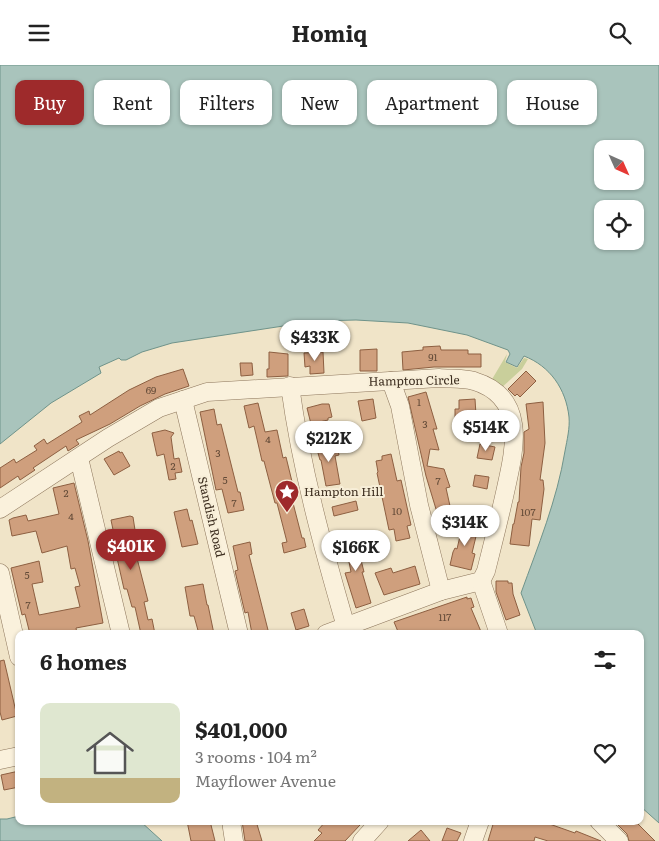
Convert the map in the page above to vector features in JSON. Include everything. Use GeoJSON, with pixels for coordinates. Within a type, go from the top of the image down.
{"type":"FeatureCollection","features":[{"type":"Feature","properties":{"kind":"street","name":"Hampton Circle"},"geometry":{"type":"LineString","coordinates":[[0,509],[108,438],[159,408],[208,392],[440,378],[473,381],[487,386],[502,400],[513,422],[515,435],[514,452],[486,571],[481,581]]}},
{"type":"Feature","properties":{"kind":"street"},"geometry":{"type":"LineString","coordinates":[[391,381],[400,406],[419,505],[441,591]]}},
{"type":"Feature","properties":{"kind":"street"},"geometry":{"type":"LineString","coordinates":[[290,386],[302,459],[346,627]]}},
{"type":"Feature","properties":{"kind":"street","name":"Standish Road"},"geometry":{"type":"LineString","coordinates":[[183,400],[238,630]]}},
{"type":"Feature","properties":{"kind":"street"},"geometry":{"type":"LineString","coordinates":[[79,458],[120,630]]}},
{"type":"Feature","properties":{"kind":"street"},"geometry":{"type":"LineString","coordinates":[[0,573],[15,639]]}},
{"type":"Feature","properties":{"kind":"street"},"geometry":{"type":"LineString","coordinates":[[337,630],[441,591],[481,581],[498,630]]}},
{"type":"Feature","properties":{"kind":"street"},"geometry":{"type":"LineString","coordinates":[[0,759],[15,757]]}},
{"type":"Feature","properties":{"kind":"street"},"geometry":{"type":"LineString","coordinates":[[231,825],[234,841]]}},
{"type":"Feature","properties":{"kind":"street"},"geometry":{"type":"LineString","coordinates":[[362,841],[376,825]]}},
{"type":"Feature","properties":{"kind":"street"},"geometry":{"type":"LineString","coordinates":[[473,841],[479,825]]}},
{"type":"Feature","properties":{"kind":"green space"},"geometry":{"type":"Polygon","coordinates":[[[507,354],[505,362],[517,368],[524,358],[528,359],[522,369],[500,389],[491,381],[507,354]]]}},
{"type":"Feature","properties":{"kind":"water"},"geometry":{"type":"Polygon","coordinates":[[[0,65],[659,65],[659,823],[644,810],[644,630],[535,630],[521,593],[552,505],[562,469],[569,425],[567,407],[560,388],[549,372],[542,366],[524,356],[517,367],[506,362],[510,354],[508,350],[467,335],[408,323],[356,320],[316,321],[172,343],[142,352],[126,360],[119,358],[99,367],[101,373],[51,403],[0,444],[0,65]]]}},
{"type":"Feature","properties":{"kind":"water"},"geometry":{"type":"Polygon","coordinates":[[[15,817],[15,825],[144,825],[162,841],[0,841],[0,819],[15,817]]]}},
{"type":"Feature","properties":{"kind":"building"},"geometry":{"type":"Polygon","coordinates":[[[440,346],[441,350],[468,350],[468,354],[481,354],[481,367],[434,367],[403,370],[402,352],[423,350],[423,347],[440,346]]]}},
{"type":"Feature","properties":{"kind":"building"},"geometry":{"type":"Polygon","coordinates":[[[377,349],[377,371],[360,371],[360,350],[377,349]]]}},
{"type":"Feature","properties":{"kind":"building"},"geometry":{"type":"Polygon","coordinates":[[[269,352],[288,354],[288,376],[267,377],[269,352]]]}},
{"type":"Feature","properties":{"kind":"building"},"geometry":{"type":"Polygon","coordinates":[[[323,352],[324,373],[310,374],[310,366],[305,367],[304,353],[323,352]]]}},
{"type":"Feature","properties":{"kind":"building"},"geometry":{"type":"Polygon","coordinates":[[[240,363],[252,363],[253,375],[241,376],[240,363]]]}},
{"type":"Feature","properties":{"kind":"building"},"geometry":{"type":"Polygon","coordinates":[[[183,369],[189,386],[165,394],[76,440],[79,444],[68,451],[66,446],[33,468],[35,470],[20,480],[18,476],[0,488],[0,468],[14,459],[16,463],[37,450],[34,446],[44,439],[47,444],[82,422],[79,416],[89,411],[90,415],[129,390],[156,377],[183,369]]]}},
{"type":"Feature","properties":{"kind":"building"},"geometry":{"type":"Polygon","coordinates":[[[526,371],[536,381],[520,397],[517,394],[515,396],[508,389],[526,371]]]}},
{"type":"Feature","properties":{"kind":"building"},"geometry":{"type":"Polygon","coordinates":[[[426,392],[437,429],[433,429],[439,450],[430,449],[427,466],[444,469],[450,487],[446,488],[452,515],[439,519],[426,476],[408,397],[426,392]]]}},
{"type":"Feature","properties":{"kind":"building"},"geometry":{"type":"Polygon","coordinates":[[[373,399],[376,418],[362,421],[358,401],[373,399]]]}},
{"type":"Feature","properties":{"kind":"building"},"geometry":{"type":"Polygon","coordinates":[[[475,399],[476,415],[472,415],[473,419],[455,420],[455,409],[459,409],[459,400],[475,399]]]}},
{"type":"Feature","properties":{"kind":"building"},"geometry":{"type":"Polygon","coordinates":[[[543,402],[545,443],[540,480],[543,480],[544,489],[540,520],[532,519],[529,546],[510,544],[519,502],[524,432],[529,429],[526,404],[543,402]]]}},
{"type":"Feature","properties":{"kind":"building"},"geometry":{"type":"Polygon","coordinates":[[[258,403],[265,432],[277,430],[283,458],[286,457],[296,498],[292,499],[306,547],[284,553],[282,543],[287,542],[277,503],[275,503],[264,461],[262,461],[254,426],[249,428],[244,406],[258,403]]]}},
{"type":"Feature","properties":{"kind":"building"},"geometry":{"type":"Polygon","coordinates":[[[329,404],[332,417],[328,418],[328,420],[311,424],[307,408],[329,404]]]}},
{"type":"Feature","properties":{"kind":"building"},"geometry":{"type":"Polygon","coordinates":[[[214,409],[217,425],[221,424],[244,510],[228,513],[222,489],[216,490],[200,412],[214,409]]]}},
{"type":"Feature","properties":{"kind":"building"},"geometry":{"type":"Polygon","coordinates":[[[165,430],[174,433],[171,437],[174,459],[179,458],[182,472],[175,473],[176,479],[169,480],[164,454],[157,456],[152,433],[165,430]]]}},
{"type":"Feature","properties":{"kind":"building"},"geometry":{"type":"Polygon","coordinates":[[[336,442],[339,455],[335,456],[340,484],[326,486],[316,446],[336,442]]]}},
{"type":"Feature","properties":{"kind":"building"},"geometry":{"type":"Polygon","coordinates":[[[480,444],[495,447],[492,460],[477,458],[480,444]]]}},
{"type":"Feature","properties":{"kind":"building"},"geometry":{"type":"Polygon","coordinates":[[[119,451],[120,453],[122,452],[130,466],[114,475],[104,459],[119,451]]]}},
{"type":"Feature","properties":{"kind":"building"},"geometry":{"type":"Polygon","coordinates":[[[391,454],[397,481],[401,480],[411,525],[407,526],[410,538],[396,541],[394,529],[389,530],[376,461],[382,460],[382,456],[391,454]]]}},
{"type":"Feature","properties":{"kind":"building"},"geometry":{"type":"Polygon","coordinates":[[[475,475],[489,477],[487,489],[473,486],[475,475]]]}},
{"type":"Feature","properties":{"kind":"building"},"geometry":{"type":"Polygon","coordinates":[[[74,483],[88,541],[103,623],[76,628],[76,630],[29,630],[25,614],[22,615],[11,568],[39,561],[43,582],[32,584],[39,615],[80,607],[75,587],[80,586],[75,568],[71,569],[67,546],[42,553],[36,531],[12,536],[9,520],[13,518],[26,515],[28,521],[59,514],[53,488],[74,483]]]}},
{"type":"Feature","properties":{"kind":"building"},"geometry":{"type":"Polygon","coordinates":[[[356,501],[358,510],[334,516],[332,507],[356,501]]]}},
{"type":"Feature","properties":{"kind":"building"},"geometry":{"type":"Polygon","coordinates":[[[187,509],[198,544],[182,547],[174,512],[187,509]]]}},
{"type":"Feature","properties":{"kind":"building"},"geometry":{"type":"Polygon","coordinates":[[[133,517],[135,530],[130,531],[148,601],[144,602],[148,620],[152,619],[154,630],[140,630],[135,607],[132,607],[127,589],[124,589],[111,520],[133,517]]]}},
{"type":"Feature","properties":{"kind":"building"},"geometry":{"type":"Polygon","coordinates":[[[464,519],[473,521],[472,526],[478,528],[472,553],[475,554],[471,570],[450,565],[453,552],[455,548],[457,549],[464,519]]]}},
{"type":"Feature","properties":{"kind":"building"},"geometry":{"type":"Polygon","coordinates":[[[358,534],[363,555],[360,556],[364,572],[362,572],[371,603],[356,608],[345,573],[351,572],[344,537],[358,534]]]}},
{"type":"Feature","properties":{"kind":"building"},"geometry":{"type":"Polygon","coordinates":[[[250,542],[252,554],[249,555],[268,630],[251,630],[248,612],[245,613],[235,571],[238,570],[233,546],[250,542]]]}},
{"type":"Feature","properties":{"kind":"building"},"geometry":{"type":"Polygon","coordinates":[[[415,566],[420,584],[384,595],[375,573],[391,568],[393,573],[415,566]]]}},
{"type":"Feature","properties":{"kind":"building"},"geometry":{"type":"Polygon","coordinates":[[[496,581],[512,583],[513,594],[520,615],[506,620],[496,592],[496,581]]]}},
{"type":"Feature","properties":{"kind":"building"},"geometry":{"type":"Polygon","coordinates":[[[203,584],[213,630],[198,630],[194,616],[190,616],[185,587],[203,584]]]}},
{"type":"Feature","properties":{"kind":"building"},"geometry":{"type":"Polygon","coordinates":[[[467,597],[467,599],[471,598],[474,607],[471,608],[480,630],[397,630],[394,622],[467,597]]]}},
{"type":"Feature","properties":{"kind":"building"},"geometry":{"type":"Polygon","coordinates":[[[304,609],[309,626],[296,630],[291,613],[304,609]]]}},
{"type":"Feature","properties":{"kind":"building"},"geometry":{"type":"Polygon","coordinates":[[[4,660],[15,707],[15,717],[2,720],[0,712],[0,661],[4,660]]]}},
{"type":"Feature","properties":{"kind":"building"},"geometry":{"type":"Polygon","coordinates":[[[15,772],[15,788],[4,790],[1,775],[15,772]]]}},
{"type":"Feature","properties":{"kind":"building"},"geometry":{"type":"Polygon","coordinates":[[[188,825],[211,825],[215,841],[191,841],[188,825]]]}},
{"type":"Feature","properties":{"kind":"building"},"geometry":{"type":"Polygon","coordinates":[[[243,825],[257,825],[262,841],[245,841],[243,825]]]}},
{"type":"Feature","properties":{"kind":"building"},"geometry":{"type":"Polygon","coordinates":[[[322,825],[360,825],[345,841],[314,841],[322,833],[318,830],[322,825]]]}},
{"type":"Feature","properties":{"kind":"building"},"geometry":{"type":"Polygon","coordinates":[[[493,825],[552,825],[575,833],[576,831],[601,841],[548,841],[535,837],[534,841],[488,841],[493,825]]]}},
{"type":"Feature","properties":{"kind":"building"},"geometry":{"type":"Polygon","coordinates":[[[618,825],[639,825],[655,841],[629,841],[627,834],[618,825]]]}},
{"type":"Feature","properties":{"kind":"building"},"geometry":{"type":"Polygon","coordinates":[[[447,828],[461,833],[457,841],[442,841],[447,828]]]}},
{"type":"Feature","properties":{"kind":"building"},"geometry":{"type":"Polygon","coordinates":[[[421,830],[430,841],[408,841],[421,830]]]}},
{"type":"Feature","properties":{"kind":"place","name":"Hampton Hill"},"geometry":{"type":"Point","coordinates":[287,513]}}]}
